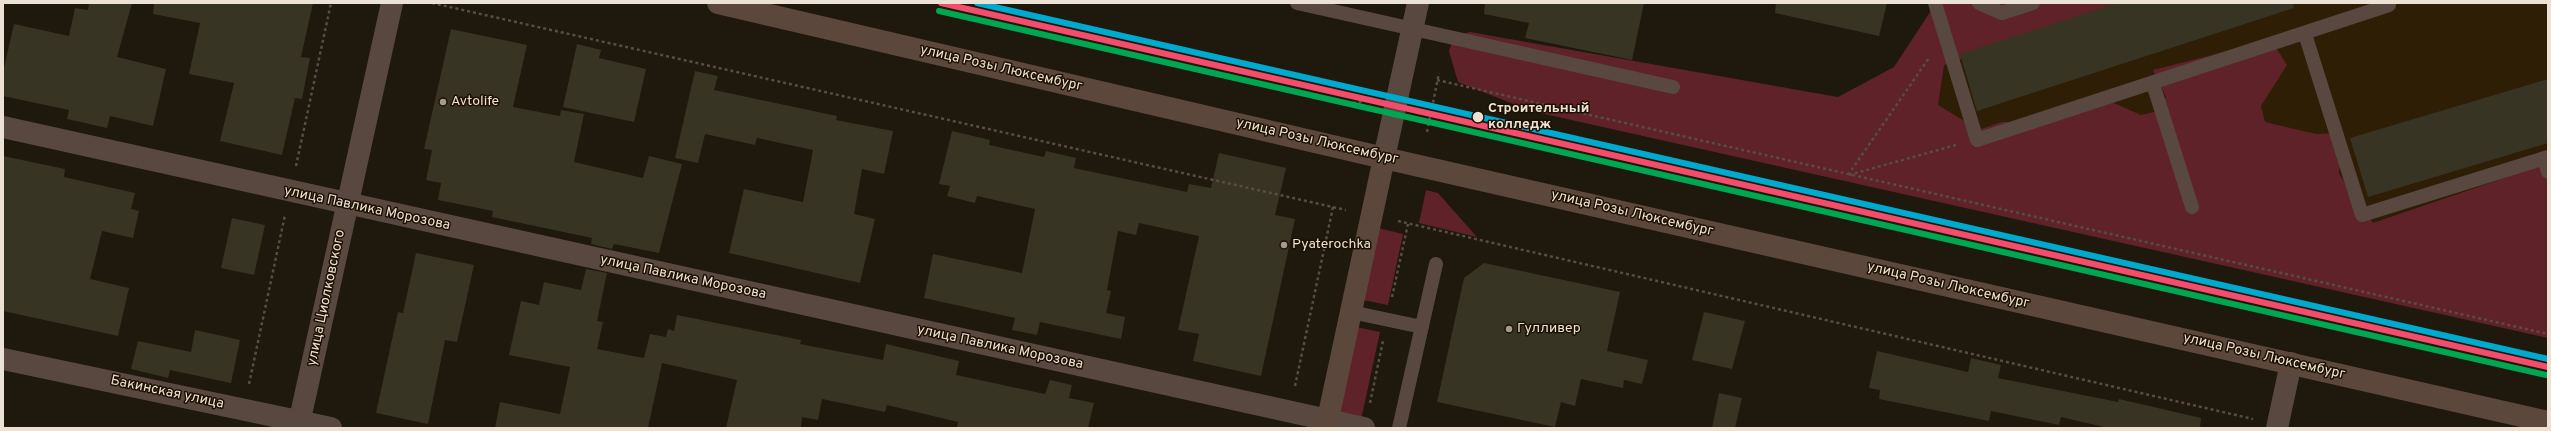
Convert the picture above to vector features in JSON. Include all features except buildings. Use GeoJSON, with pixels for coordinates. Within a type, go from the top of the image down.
{"type":"FeatureCollection","features":[{"type":"Feature","properties":{"kind":"main road","name":"улица Розы Люксембург"},"geometry":{"type":"LineString","coordinates":[[718,3],[1384,158],[2548,422]]}},
{"type":"Feature","properties":{"kind":"main road"},"geometry":{"type":"LineString","coordinates":[[1327,424],[1384,158]]}},
{"type":"Feature","properties":{"kind":"street","name":"улица Циолковского"},"geometry":{"type":"LineString","coordinates":[[299,425],[392,3]]}},
{"type":"Feature","properties":{"kind":"street"},"geometry":{"type":"LineString","coordinates":[[1384,158],[1418,3]]}},
{"type":"Feature","properties":{"kind":"street","name":"улица Павлика Морозова"},"geometry":{"type":"LineString","coordinates":[[3,127],[1290,411],[1327,424],[1364,428]]}},
{"type":"Feature","properties":{"kind":"street","name":"Бакинская улица"},"geometry":{"type":"LineString","coordinates":[[3,359],[299,425],[331,428]]}},
{"type":"Feature","properties":{"kind":"street"},"geometry":{"type":"LineString","coordinates":[[2277,428],[2291,363]]}},
{"type":"Feature","properties":{"kind":"lane"},"geometry":{"type":"LineString","coordinates":[[1297,3],[1673,87]]}},
{"type":"Feature","properties":{"kind":"lane"},"geometry":{"type":"LineString","coordinates":[[1935,3],[1977,140],[2154,84],[2391,4]]}},
{"type":"Feature","properties":{"kind":"lane"},"geometry":{"type":"LineString","coordinates":[[1979,3],[2002,13],[2033,3]]}},
{"type":"Feature","properties":{"kind":"lane"},"geometry":{"type":"LineString","coordinates":[[2305,34],[2362,215],[2547,162]]}},
{"type":"Feature","properties":{"kind":"lane"},"geometry":{"type":"LineString","coordinates":[[2154,84],[2192,207]]}},
{"type":"Feature","properties":{"kind":"lane"},"geometry":{"type":"LineString","coordinates":[[1399,428],[1436,264]]}},
{"type":"Feature","properties":{"kind":"lane"},"geometry":{"type":"LineString","coordinates":[[1351,312],[1422,327]]}},
{"type":"Feature","properties":{"kind":"path"},"geometry":{"type":"LineString","coordinates":[[1848,175],[1944,36]]}},
{"type":"Feature","properties":{"kind":"path"},"geometry":{"type":"LineString","coordinates":[[1427,132],[1439,73]]}},
{"type":"Feature","properties":{"kind":"path"},"geometry":{"type":"LineString","coordinates":[[1438,80],[2548,334]]}},
{"type":"Feature","properties":{"kind":"path"},"geometry":{"type":"LineString","coordinates":[[1335,102],[1347,104],[1370,101],[1371,95]]}},
{"type":"Feature","properties":{"kind":"path"},"geometry":{"type":"LineString","coordinates":[[1848,175],[1977,140]]}},
{"type":"Feature","properties":{"kind":"path"},"geometry":{"type":"LineString","coordinates":[[1290,411],[1333,207]]}},
{"type":"Feature","properties":{"kind":"shaded area"},"geometry":{"type":"Polygon","coordinates":[[[1936,3],[2117,3],[1944,65],[1938,105],[1966,122],[1975,131],[2002,122],[2019,122],[2098,96],[2141,115],[2158,111],[2166,97],[2153,70],[2271,40],[2287,65],[2261,106],[2265,122],[2316,134],[2344,133],[2339,174],[2373,223],[2548,163],[2548,338],[1531,111],[1458,82],[1449,51],[1454,36],[1470,32],[1838,97],[1894,67],[1936,3]]]}},
{"type":"Feature","properties":{"kind":"shaded area"},"geometry":{"type":"Polygon","coordinates":[[[1955,3],[2548,3],[2548,317],[1914,183],[1955,3]]]}},
{"type":"Feature","properties":{"kind":"shaded area"},"geometry":{"type":"Polygon","coordinates":[[[1426,190],[1438,193],[1477,237],[1419,223],[1426,190]]]}},
{"type":"Feature","properties":{"kind":"shaded area"},"geometry":{"type":"Polygon","coordinates":[[[1378,228],[1403,234],[1388,305],[1363,300],[1378,228]]]}},
{"type":"Feature","properties":{"kind":"shaded area"},"geometry":{"type":"Polygon","coordinates":[[[1356,327],[1380,332],[1361,420],[1338,415],[1356,327]]]}},
{"type":"Feature","properties":{"kind":"transit line"},"geometry":{"type":"LineString","coordinates":[[941,3],[2548,367]]}},
{"type":"Feature","properties":{"kind":"transit line"},"geometry":{"type":"LineString","coordinates":[[977,3],[2548,359]]}},
{"type":"Feature","properties":{"kind":"transit line"},"geometry":{"type":"LineString","coordinates":[[939,11],[2546,375]]}},
{"type":"Feature","properties":{"kind":"place","name":"Avtolife"},"geometry":{"type":"Point","coordinates":[443,102]}},
{"type":"Feature","properties":{"kind":"place","name":"Строительный колледж"},"geometry":{"type":"Point","coordinates":[1478,117]}},
{"type":"Feature","properties":{"kind":"place","name":"Pyaterochka"},"geometry":{"type":"Point","coordinates":[1284,245]}},
{"type":"Feature","properties":{"kind":"place","name":"Гулливер"},"geometry":{"type":"Point","coordinates":[1509,329]}}]}
